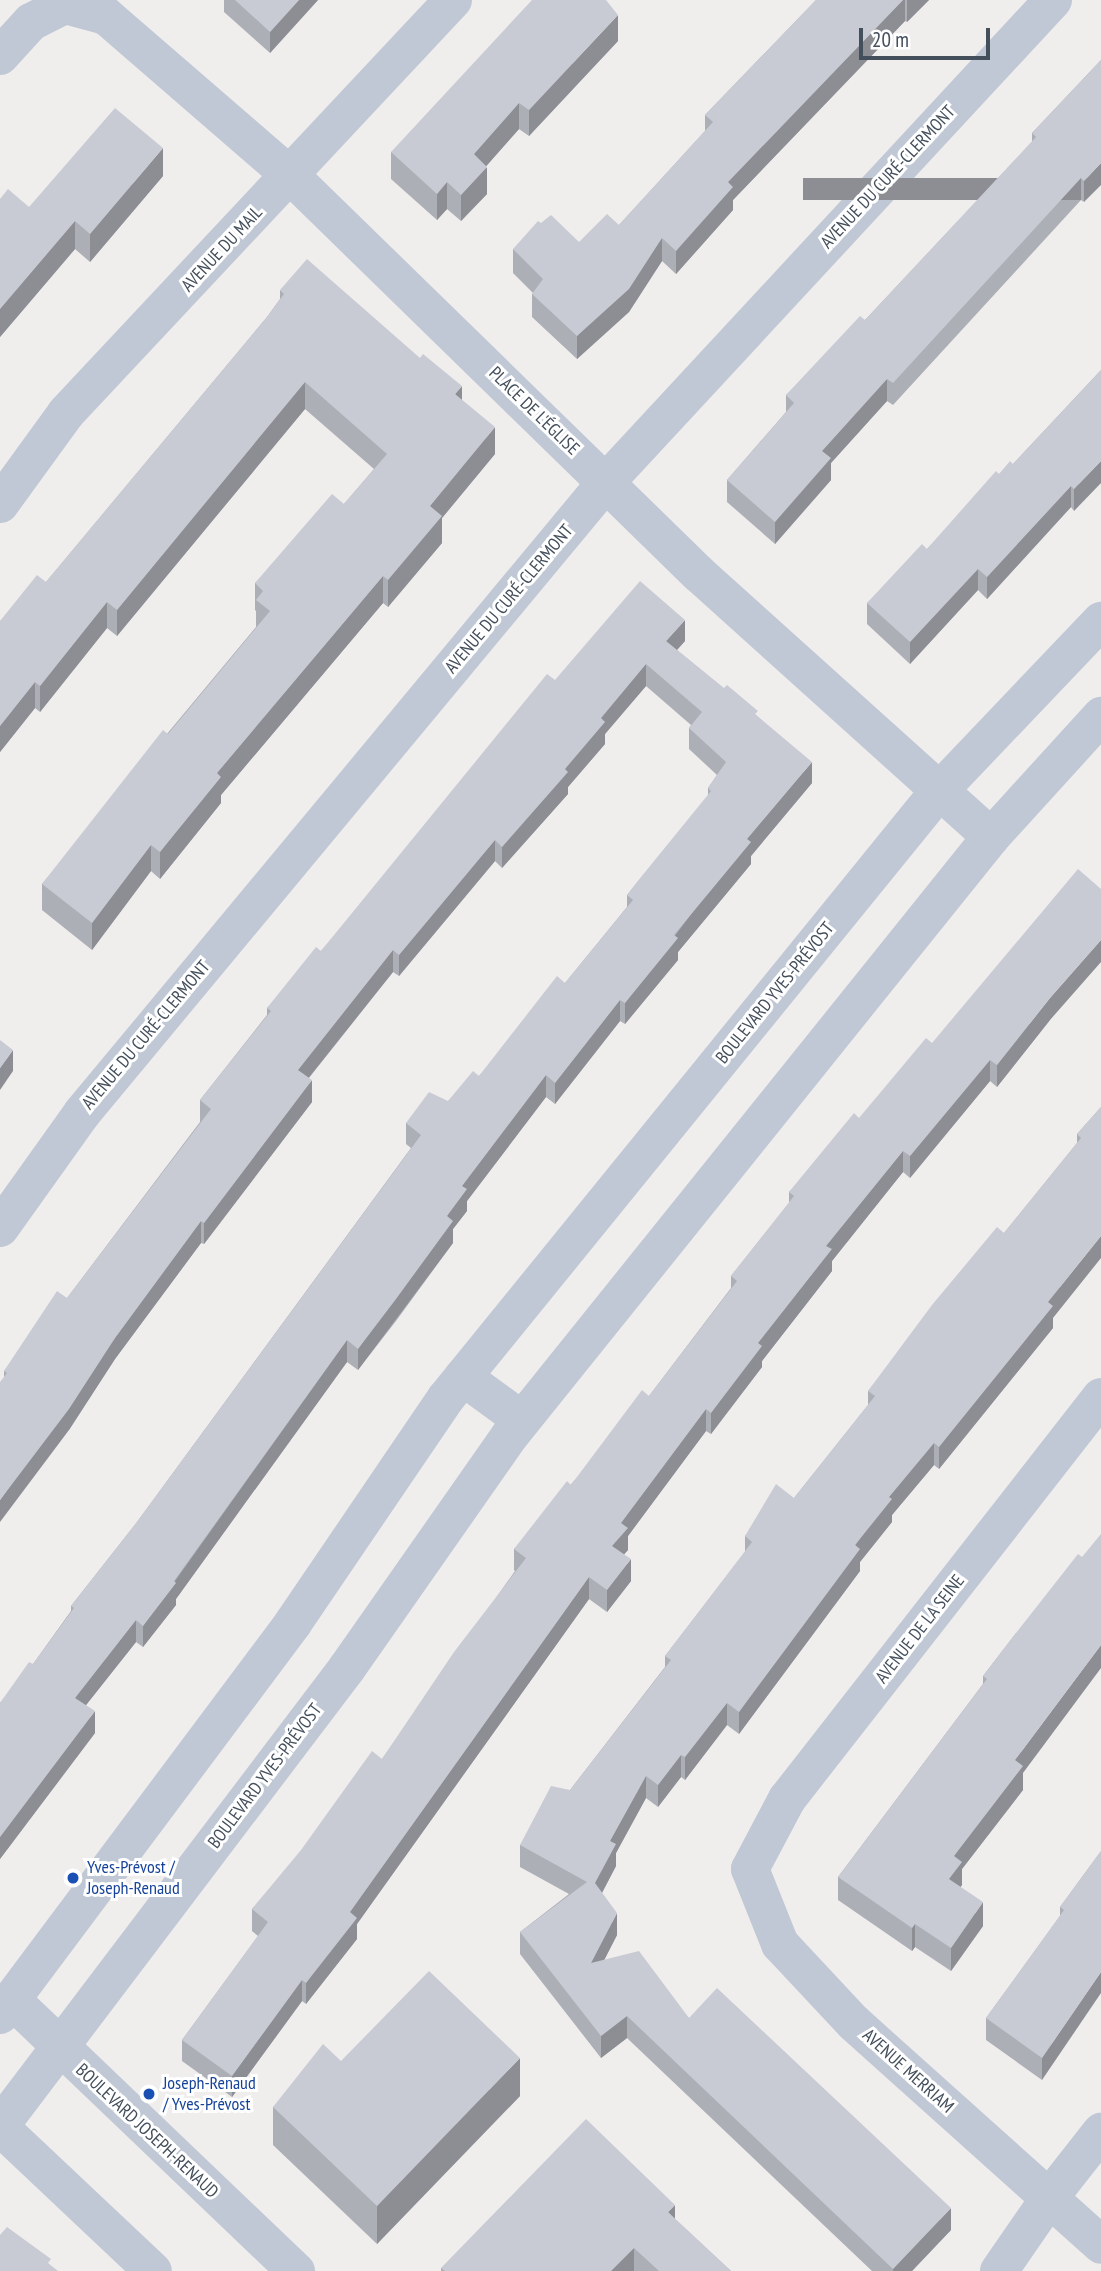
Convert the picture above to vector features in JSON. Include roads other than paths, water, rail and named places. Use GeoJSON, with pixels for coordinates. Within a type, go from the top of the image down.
{"type":"FeatureCollection","features":[{"type":"Feature","properties":{"kind":"street","name":"AVENUE DU MAIL"},"geometry":{"type":"LineString","coordinates":[[0,504],[66,413],[291,176],[453,0]]}},
{"type":"Feature","properties":{"kind":"street","name":"AVENUE DU CURÉ-CLERMONT"},"geometry":{"type":"LineString","coordinates":[[0,1228],[82,1113],[607,481],[1054,0]]}},
{"type":"Feature","properties":{"kind":"street","name":"PLACE DE L'ÉGLISE"},"geometry":{"type":"LineString","coordinates":[[0,56],[31,22],[65,5],[106,16],[291,176],[607,481],[699,574],[991,837]]}},
{"type":"Feature","properties":{"kind":"street","name":"BOULEVARD YVES-PRÉVOST"},"geometry":{"type":"LineString","coordinates":[[4,2001],[293,1623],[463,1377],[939,791],[1101,621]]}},
{"type":"Feature","properties":{"kind":"street","name":"BOULEVARD YVES-PRÉVOST"},"geometry":{"type":"LineString","coordinates":[[0,2127],[347,1668],[522,1420],[991,837],[1101,716]]}},
{"type":"Feature","properties":{"kind":"street"},"geometry":{"type":"LineString","coordinates":[[463,1377],[522,1420]]}},
{"type":"Feature","properties":{"kind":"street","name":"AVENUE DE LA SEINE"},"geometry":{"type":"LineString","coordinates":[[750,1869],[787,1799],[1101,1397]]}},
{"type":"Feature","properties":{"kind":"street","name":"AVENUE MERRIAM"},"geometry":{"type":"LineString","coordinates":[[750,1869],[780,1944],[854,2023],[1101,2245]]}},
{"type":"Feature","properties":{"kind":"street","name":"BOULEVARD JOSEPH-RENAUD"},"geometry":{"type":"LineString","coordinates":[[4,2001],[60,2048],[296,2271]]}},
{"type":"Feature","properties":{"kind":"street"},"geometry":{"type":"LineString","coordinates":[[0,2127],[153,2271]]}},
{"type":"Feature","properties":{"kind":"street"},"geometry":{"type":"LineString","coordinates":[[999,2271],[1050,2197],[1101,2132]]}},
{"type":"Feature","properties":{"kind":"place","name":"Yves-Prévost / Joseph-Renaud"},"geometry":{"type":"Point","coordinates":[73,1878]}},
{"type":"Feature","properties":{"kind":"place","name":"Joseph-Renaud / Yves-Prévost"},"geometry":{"type":"Point","coordinates":[149,2094]}}]}
